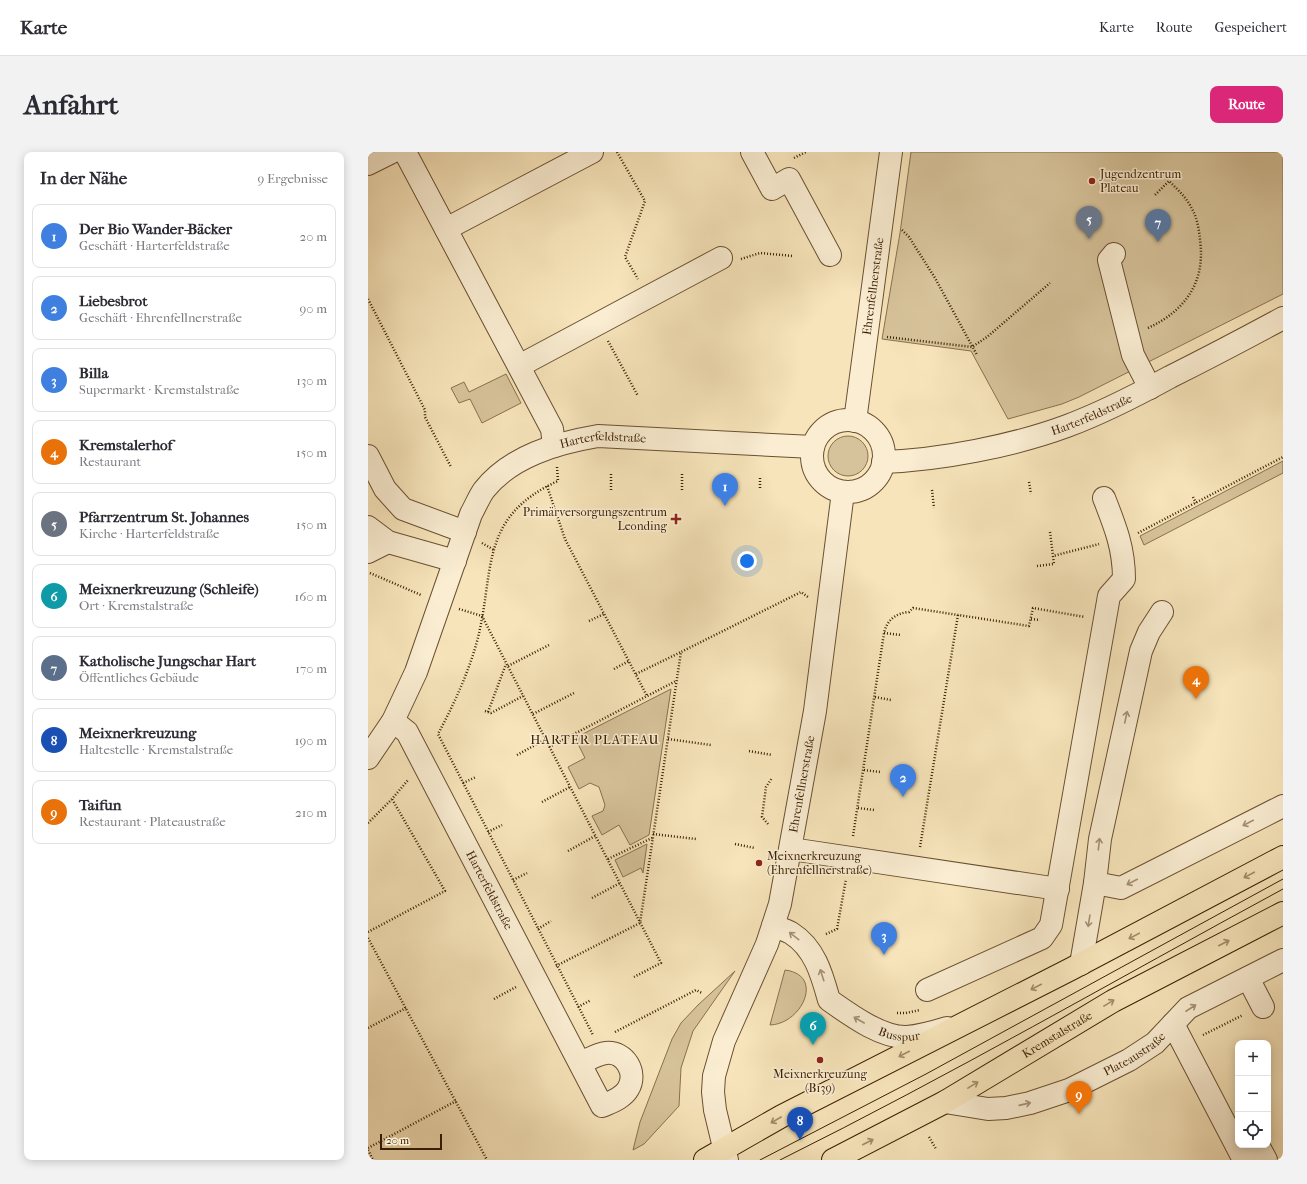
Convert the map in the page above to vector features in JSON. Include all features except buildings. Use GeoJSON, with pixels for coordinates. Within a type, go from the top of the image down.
{"type":"FeatureCollection","features":[{"type":"Feature","properties":{"kind":"main road"},"geometry":{"type":"LineString","coordinates":[[705,1160],[726,1155],[788,1113],[1081,964],[1283,857]]}},
{"type":"Feature","properties":{"kind":"main road","name":"Kremstalstraße"},"geometry":{"type":"LineString","coordinates":[[833,1160],[945,1102],[1113,1001],[1283,913]]}},
{"type":"Feature","properties":{"kind":"street"},"geometry":{"type":"LineString","coordinates":[[368,164],[392,152]]}},
{"type":"Feature","properties":{"kind":"street"},"geometry":{"type":"LineString","coordinates":[[406,152],[552,429],[554,446]]}},
{"type":"Feature","properties":{"kind":"street"},"geometry":{"type":"LineString","coordinates":[[446,229],[592,152]]}},
{"type":"Feature","properties":{"kind":"street"},"geometry":{"type":"LineString","coordinates":[[752,152],[772,189],[789,179],[830,255]]}},
{"type":"Feature","properties":{"kind":"street","name":"Ehrenfellnerstraße"},"geometry":{"type":"LineString","coordinates":[[855,421],[891,152]]}},
{"type":"Feature","properties":{"kind":"street"},"geometry":{"type":"LineString","coordinates":[[1114,254],[1109,260],[1133,355],[1150,388]]}},
{"type":"Feature","properties":{"kind":"street"},"geometry":{"type":"LineString","coordinates":[[519,366],[648,297],[730,259]]}},
{"type":"Feature","properties":{"kind":"street","name":"Harterfeldstraße"},"geometry":{"type":"LineString","coordinates":[[883,462],[911,461],[961,453],[1044,434],[1110,408],[1283,318]]}},
{"type":"Feature","properties":{"kind":"street"},"geometry":{"type":"LineString","coordinates":[[855,421],[869,428],[878,437],[884,454],[883,462],[880,472],[874,481],[866,487],[855,492],[843,492],[831,488],[822,481],[816,472],[812,461],[813,447],[816,439],[828,426],[838,422],[855,421]]}},
{"type":"Feature","properties":{"kind":"street","name":"Harterfeldstraße"},"geometry":{"type":"LineString","coordinates":[[368,758],[393,721],[416,672],[471,514],[484,490],[502,473],[536,452],[573,440],[598,436],[784,444],[813,447]]}},
{"type":"Feature","properties":{"kind":"street"},"geometry":{"type":"LineString","coordinates":[[368,456],[385,488],[403,509],[465,532]]}},
{"type":"Feature","properties":{"kind":"street","name":"Ehrenfellnerstraße"},"geometry":{"type":"LineString","coordinates":[[726,1155],[715,1110],[713,1092],[714,1076],[724,1041],[773,926],[780,904],[792,848],[816,711],[843,492]]}},
{"type":"Feature","properties":{"kind":"street"},"geometry":{"type":"LineString","coordinates":[[928,990],[1042,938],[1051,925],[1109,596],[1124,579],[1124,560],[1120,538],[1104,498]]}},
{"type":"Feature","properties":{"kind":"street"},"geometry":{"type":"LineString","coordinates":[[368,527],[388,542],[455,561]]}},
{"type":"Feature","properties":{"kind":"street"},"geometry":{"type":"LineString","coordinates":[[368,552],[388,542]]}},
{"type":"Feature","properties":{"kind":"street"},"geometry":{"type":"LineString","coordinates":[[1081,964],[1095,882],[1100,839],[1141,651],[1149,632],[1162,612]]}},
{"type":"Feature","properties":{"kind":"street","name":"Harterfeldstraße"},"geometry":{"type":"LineString","coordinates":[[393,721],[407,732],[580,1064]]}},
{"type":"Feature","properties":{"kind":"street"},"geometry":{"type":"LineString","coordinates":[[1095,882],[1121,888],[1283,806]]}},
{"type":"Feature","properties":{"kind":"street"},"geometry":{"type":"LineString","coordinates":[[792,848],[1058,889]]}},
{"type":"Feature","properties":{"kind":"street","name":"Busspur"},"geometry":{"type":"LineString","coordinates":[[773,926],[791,933],[811,951],[822,972],[829,1000],[861,1022],[887,1033],[906,1037],[936,1031],[976,1018]]}},
{"type":"Feature","properties":{"kind":"street","name":"Plateaustraße"},"geometry":{"type":"LineString","coordinates":[[945,1102],[988,1109],[1006,1108],[1030,1103],[1069,1090],[1129,1060],[1155,1043],[1188,1008],[1283,960]]}},
{"type":"Feature","properties":{"kind":"street"},"geometry":{"type":"LineString","coordinates":[[1248,978],[1262,1006]]}},
{"type":"Feature","properties":{"kind":"street"},"geometry":{"type":"LineString","coordinates":[[1173,1024],[1244,1160]]}},
{"type":"Feature","properties":{"kind":"street"},"geometry":{"type":"LineString","coordinates":[[1260,1148],[1266,1160]]}},
{"type":"Feature","properties":{"kind":"path"},"geometry":{"type":"LineString","coordinates":[[617,152],[645,201],[625,256],[648,297]]}},
{"type":"Feature","properties":{"kind":"path"},"geometry":{"type":"LineString","coordinates":[[1128,336],[1171,315],[1189,296],[1201,271],[1202,260],[1199,231],[1191,207],[1169,181],[1155,195]]}},
{"type":"Feature","properties":{"kind":"path"},"geometry":{"type":"LineString","coordinates":[[898,228],[909,237],[924,261],[948,300],[977,355]]}},
{"type":"Feature","properties":{"kind":"path"},"geometry":{"type":"LineString","coordinates":[[730,259],[760,253],[794,256]]}},
{"type":"Feature","properties":{"kind":"path"},"geometry":{"type":"LineString","coordinates":[[881,336],[972,347],[987,337],[1050,282]]}},
{"type":"Feature","properties":{"kind":"path"},"geometry":{"type":"LineString","coordinates":[[368,299],[425,410],[426,417],[451,467]]}},
{"type":"Feature","properties":{"kind":"path"},"geometry":{"type":"LineString","coordinates":[[598,323],[638,396]]}},
{"type":"Feature","properties":{"kind":"path"},"geometry":{"type":"LineString","coordinates":[[368,823],[392,799],[422,761],[438,734],[462,685],[476,644],[492,557],[504,524],[525,501],[547,486],[558,481],[554,446]]}},
{"type":"Feature","properties":{"kind":"path"},"geometry":{"type":"LineString","coordinates":[[1053,556],[1136,534],[1282,457],[1279,453]]}},
{"type":"Feature","properties":{"kind":"path"},"geometry":{"type":"LineString","coordinates":[[611,473],[611,490]]}},
{"type":"Feature","properties":{"kind":"path"},"geometry":{"type":"LineString","coordinates":[[682,474],[682,490]]}},
{"type":"Feature","properties":{"kind":"path"},"geometry":{"type":"LineString","coordinates":[[760,477],[760,488]]}},
{"type":"Feature","properties":{"kind":"path"},"geometry":{"type":"LineString","coordinates":[[1029,482],[1031,494]]}},
{"type":"Feature","properties":{"kind":"path"},"geometry":{"type":"LineString","coordinates":[[547,486],[565,539],[647,696]]}},
{"type":"Feature","properties":{"kind":"path"},"geometry":{"type":"LineString","coordinates":[[932,490],[934,508]]}},
{"type":"Feature","properties":{"kind":"path"},"geometry":{"type":"LineString","coordinates":[[1193,497],[1196,503]]}},
{"type":"Feature","properties":{"kind":"path"},"geometry":{"type":"LineString","coordinates":[[1037,566],[1054,564],[1050,532]]}},
{"type":"Feature","properties":{"kind":"path"},"geometry":{"type":"LineString","coordinates":[[368,573],[404,588]]}},
{"type":"Feature","properties":{"kind":"path"},"geometry":{"type":"LineString","coordinates":[[636,674],[801,592],[812,599]]}},
{"type":"Feature","properties":{"kind":"path"},"geometry":{"type":"LineString","coordinates":[[826,934],[837,929],[858,808],[884,633],[891,619],[901,613],[909,612],[913,608],[1029,626],[1033,608],[1105,621]]}},
{"type":"Feature","properties":{"kind":"path"},"geometry":{"type":"LineString","coordinates":[[589,621],[604,614]]}},
{"type":"Feature","properties":{"kind":"path"},"geometry":{"type":"LineString","coordinates":[[917,867],[958,615]]}},
{"type":"Feature","properties":{"kind":"path"},"geometry":{"type":"LineString","coordinates":[[482,616],[608,859],[660,963],[634,977]]}},
{"type":"Feature","properties":{"kind":"path"},"geometry":{"type":"LineString","coordinates":[[1031,619],[1040,620]]}},
{"type":"Feature","properties":{"kind":"path"},"geometry":{"type":"LineString","coordinates":[[884,633],[901,635]]}},
{"type":"Feature","properties":{"kind":"path"},"geometry":{"type":"LineString","coordinates":[[523,696],[491,713],[486,711],[507,665],[549,645]]}},
{"type":"Feature","properties":{"kind":"path"},"geometry":{"type":"LineString","coordinates":[[640,923],[681,652]]}},
{"type":"Feature","properties":{"kind":"path"},"geometry":{"type":"LineString","coordinates":[[614,669],[629,661]]}},
{"type":"Feature","properties":{"kind":"path"},"geometry":{"type":"LineString","coordinates":[[549,747],[676,681]]}},
{"type":"Feature","properties":{"kind":"path"},"geometry":{"type":"LineString","coordinates":[[533,714],[574,693]]}},
{"type":"Feature","properties":{"kind":"path"},"geometry":{"type":"LineString","coordinates":[[875,697],[891,700]]}},
{"type":"Feature","properties":{"kind":"path"},"geometry":{"type":"LineString","coordinates":[[438,734],[596,1042]]}},
{"type":"Feature","properties":{"kind":"path"},"geometry":{"type":"LineString","coordinates":[[517,755],[546,739]]}},
{"type":"Feature","properties":{"kind":"path"},"geometry":{"type":"LineString","coordinates":[[668,739],[711,745]]}},
{"type":"Feature","properties":{"kind":"path"},"geometry":{"type":"LineString","coordinates":[[749,751],[772,754]]}},
{"type":"Feature","properties":{"kind":"path"},"geometry":{"type":"LineString","coordinates":[[864,770],[880,772]]}},
{"type":"Feature","properties":{"kind":"path"},"geometry":{"type":"LineString","coordinates":[[463,783],[476,777]]}},
{"type":"Feature","properties":{"kind":"path"},"geometry":{"type":"LineString","coordinates":[[768,824],[762,817],[766,787],[772,778]]}},
{"type":"Feature","properties":{"kind":"path"},"geometry":{"type":"LineString","coordinates":[[542,802],[570,787]]}},
{"type":"Feature","properties":{"kind":"path"},"geometry":{"type":"LineString","coordinates":[[368,932],[445,891],[392,799]]}},
{"type":"Feature","properties":{"kind":"path"},"geometry":{"type":"LineString","coordinates":[[858,808],[874,810]]}},
{"type":"Feature","properties":{"kind":"path"},"geometry":{"type":"LineString","coordinates":[[488,832],[502,825]]}},
{"type":"Feature","properties":{"kind":"path"},"geometry":{"type":"LineString","coordinates":[[654,834],[696,839]]}},
{"type":"Feature","properties":{"kind":"path"},"geometry":{"type":"LineString","coordinates":[[568,851],[595,836]]}},
{"type":"Feature","properties":{"kind":"path"},"geometry":{"type":"LineString","coordinates":[[608,859],[653,838]]}},
{"type":"Feature","properties":{"kind":"path"},"geometry":{"type":"LineString","coordinates":[[735,844],[755,848]]}},
{"type":"Feature","properties":{"kind":"path"},"geometry":{"type":"LineString","coordinates":[[513,880],[527,874]]}},
{"type":"Feature","properties":{"kind":"path"},"geometry":{"type":"LineString","coordinates":[[592,898],[620,883]]}},
{"type":"Feature","properties":{"kind":"path"},"geometry":{"type":"LineString","coordinates":[[538,929],[551,921]]}},
{"type":"Feature","properties":{"kind":"path"},"geometry":{"type":"LineString","coordinates":[[494,999],[640,923]]}},
{"type":"Feature","properties":{"kind":"path"},"geometry":{"type":"LineString","coordinates":[[368,938],[487,1160]]}},
{"type":"Feature","properties":{"kind":"path"},"geometry":{"type":"LineString","coordinates":[[610,1035],[696,990],[702,993]]}},
{"type":"Feature","properties":{"kind":"path"},"geometry":{"type":"LineString","coordinates":[[578,1007],[591,1000]]}},
{"type":"Feature","properties":{"kind":"path"},"geometry":{"type":"LineString","coordinates":[[1188,1008],[1202,1036],[1262,1006]]}},
{"type":"Feature","properties":{"kind":"path"},"geometry":{"type":"LineString","coordinates":[[368,1028],[406,1008]]}},
{"type":"Feature","properties":{"kind":"path"},"geometry":{"type":"LineString","coordinates":[[373,1160],[368,1149],[456,1101]]}},
{"type":"Feature","properties":{"kind":"path"},"geometry":{"type":"LineString","coordinates":[[928,1137],[936,1149]]}},
{"type":"Feature","properties":{"kind":"shaded area"},"geometry":{"type":"Polygon","coordinates":[[[911,152],[1283,152],[1283,294],[1079,397],[1062,404],[1008,419],[971,351],[882,339],[900,233],[911,152]]]}},
{"type":"Feature","properties":{"kind":"shaded area"},"geometry":{"type":"Polygon","coordinates":[[[506,374],[521,403],[482,423],[470,399],[459,403],[451,388],[464,382],[469,392],[506,374]]]}},
{"type":"Feature","properties":{"kind":"shaded area"},"geometry":{"type":"Polygon","coordinates":[[[844,436],[852,436],[859,439],[865,445],[868,456],[865,467],[859,473],[852,476],[844,476],[837,473],[831,467],[828,460],[828,452],[831,445],[837,439],[844,436]]]}},
{"type":"Feature","properties":{"kind":"shaded area"},"geometry":{"type":"Polygon","coordinates":[[[1283,461],[1283,473],[1144,545],[1140,536],[1283,461]]]}},
{"type":"Feature","properties":{"kind":"shaded area"},"geometry":{"type":"Polygon","coordinates":[[[671,689],[649,835],[630,845],[619,825],[602,835],[592,816],[603,811],[605,805],[599,787],[590,783],[579,789],[568,767],[585,758],[575,738],[671,689]]]}},
{"type":"Feature","properties":{"kind":"shaded area"},"geometry":{"type":"Polygon","coordinates":[[[647,844],[643,873],[641,868],[623,877],[615,860],[647,844]]]}},
{"type":"Feature","properties":{"kind":"shaded area"},"geometry":{"type":"Polygon","coordinates":[[[785,970],[797,974],[804,981],[806,989],[804,999],[799,1008],[791,1017],[781,1023],[770,1025],[785,970]]]}},
{"type":"Feature","properties":{"kind":"shaded area"},"geometry":{"type":"Polygon","coordinates":[[[735,971],[693,1031],[681,1068],[679,1106],[644,1144],[633,1150],[640,1122],[672,1039],[681,1023],[735,971]]]}},
{"type":"Feature","properties":{"kind":"tram line"},"geometry":{"type":"LineString","coordinates":[[760,1160],[926,1074],[1283,879]]}},
{"type":"Feature","properties":{"kind":"tram line"},"geometry":{"type":"LineString","coordinates":[[780,1160],[907,1095],[1283,889]]}},
{"type":"Feature","properties":{"kind":"place","name":"Jugendzentrum Plateau"},"geometry":{"type":"Point","coordinates":[1092,181]}},
{"type":"Feature","properties":{"kind":"place","name":"Pfarrzentrum St. Johannes"},"geometry":{"type":"Point","coordinates":[1089,239]}},
{"type":"Feature","properties":{"kind":"place","name":"Katholische Jungschar Hart"},"geometry":{"type":"Point","coordinates":[1158,242]}},
{"type":"Feature","properties":{"kind":"place","name":"Der Bio Wander-Bäcker"},"geometry":{"type":"Point","coordinates":[725,506]}},
{"type":"Feature","properties":{"kind":"place","name":"Primärversorgungszentrum Leonding"},"geometry":{"type":"Point","coordinates":[676,519]}},
{"type":"Feature","properties":{"kind":"place","name":"Kremstalerhof"},"geometry":{"type":"Point","coordinates":[1196,699]}},
{"type":"Feature","properties":{"kind":"place","name":"Liebesbrot"},"geometry":{"type":"Point","coordinates":[903,797]}},
{"type":"Feature","properties":{"kind":"place","name":"Meixnerkreuzung (Ehrenfellnerstraße)"},"geometry":{"type":"Point","coordinates":[759,863]}},
{"type":"Feature","properties":{"kind":"place","name":"Billa"},"geometry":{"type":"Point","coordinates":[884,955]}},
{"type":"Feature","properties":{"kind":"place","name":"Meixnerkreuzung (Schleife)"},"geometry":{"type":"Point","coordinates":[813,1045]}},
{"type":"Feature","properties":{"kind":"place","name":"Meixnerkreuzung (B139)"},"geometry":{"type":"Point","coordinates":[820,1060]}},
{"type":"Feature","properties":{"kind":"place","name":"Taifun"},"geometry":{"type":"Point","coordinates":[1079,1114]}},
{"type":"Feature","properties":{"kind":"place","name":"Meixnerkreuzung"},"geometry":{"type":"Point","coordinates":[800,1140]}},
{"type":"Feature","properties":{"kind":"district","name":"HARTER PLATEAU"},"geometry":{"type":"Point","coordinates":[595,739]}}]}
